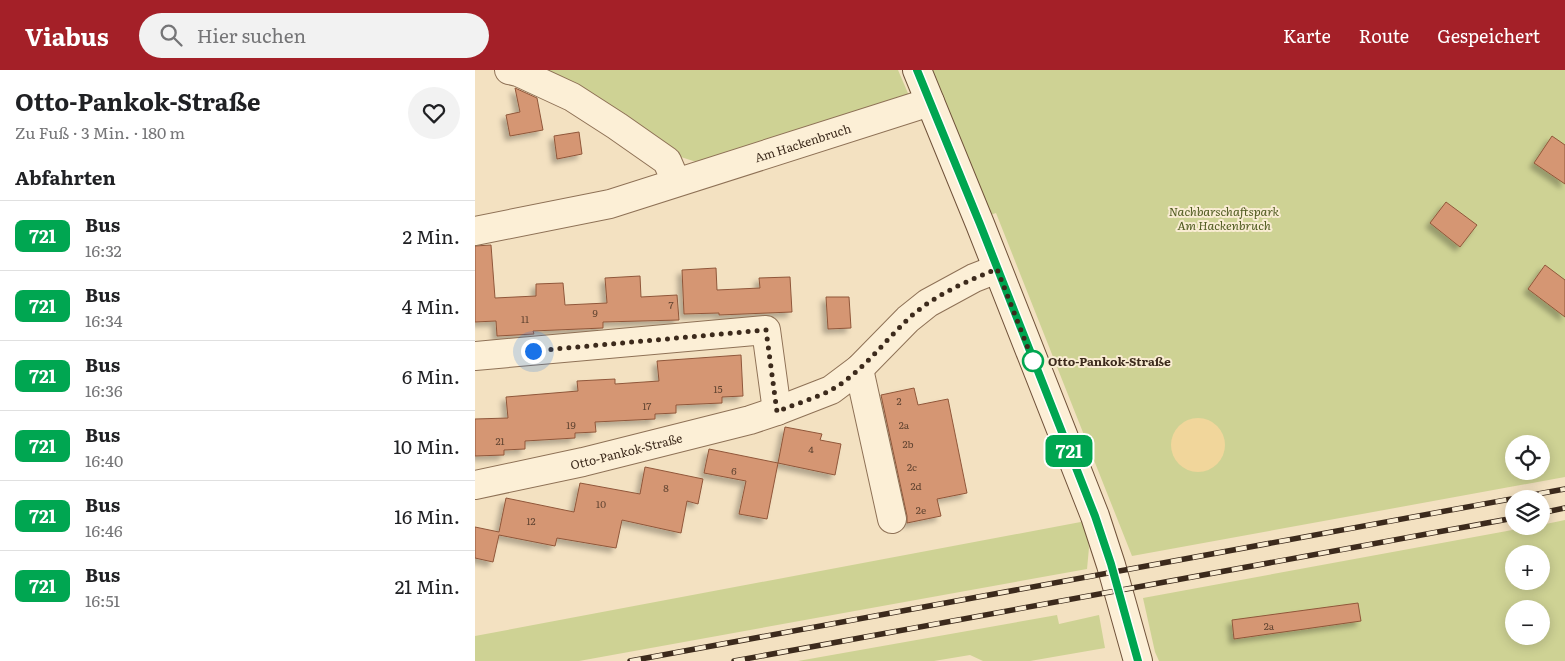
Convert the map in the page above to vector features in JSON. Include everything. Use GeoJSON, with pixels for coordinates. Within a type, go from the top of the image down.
{"type":"FeatureCollection","features":[{"type":"Feature","properties":{"kind":"street"},"geometry":{"type":"LineString","coordinates":[[509,70],[518,72],[572,97],[617,126],[667,161],[676,182]]}},
{"type":"Feature","properties":{"kind":"street"},"geometry":{"type":"LineString","coordinates":[[917,70],[1095,516],[1111,564],[1138,661]]}},
{"type":"Feature","properties":{"kind":"street","name":"Am Hackenbruch"},"geometry":{"type":"LineString","coordinates":[[475,231],[610,204],[930,102]]}},
{"type":"Feature","properties":{"kind":"street","name":"Otto-Pankok-Straße"},"geometry":{"type":"LineString","coordinates":[[475,484],[583,462],[751,420],[777,412],[831,390],[859,369],[908,319],[928,303],[974,278],[997,269]]}},
{"type":"Feature","properties":{"kind":"street"},"geometry":{"type":"LineString","coordinates":[[475,356],[766,330],[777,412]]}},
{"type":"Feature","properties":{"kind":"street"},"geometry":{"type":"LineString","coordinates":[[859,369],[892,519]]}},
{"type":"Feature","properties":{"kind":"green space"},"geometry":{"type":"Polygon","coordinates":[[[529,70],[898,70],[913,105],[712,167],[659,150],[529,70]]]}},
{"type":"Feature","properties":{"kind":"green space","name":"Nachbarschaftspark Am Hackenbruch"},"geometry":{"type":"Polygon","coordinates":[[[932,70],[1565,70],[1565,477],[1550,480],[1550,435],[1505,435],[1505,480],[1549,480],[1132,556],[996,213],[990,215],[932,70]]]}},
{"type":"Feature","properties":{"kind":"green space"},"geometry":{"type":"Polygon","coordinates":[[[1565,520],[1565,661],[1159,661],[1155,652],[1143,598],[1505,531],[1505,535],[1550,535],[1550,523],[1565,520]]]}},
{"type":"Feature","properties":{"kind":"green space"},"geometry":{"type":"Polygon","coordinates":[[[1086,521],[1089,548],[1087,569],[579,661],[475,661],[475,636],[1086,521]]]}},
{"type":"Feature","properties":{"kind":"green space"},"geometry":{"type":"Polygon","coordinates":[[[1057,615],[1059,624],[1099,615],[1105,648],[1030,661],[983,661],[970,655],[934,661],[798,661],[1057,615]]]}},
{"type":"Feature","properties":{"kind":"sand"},"geometry":{"type":"Polygon","coordinates":[[[1193,418],[1203,418],[1213,422],[1221,430],[1225,445],[1221,460],[1213,468],[1203,472],[1193,472],[1183,468],[1175,460],[1171,450],[1171,440],[1175,430],[1183,422],[1193,418]]]}},
{"type":"Feature","properties":{"kind":"building"},"geometry":{"type":"Polygon","coordinates":[[[515,88],[537,98],[543,130],[510,136],[506,115],[520,112],[515,88]]]}},
{"type":"Feature","properties":{"kind":"building"},"geometry":{"type":"Polygon","coordinates":[[[579,132],[582,154],[557,159],[554,136],[579,132]]]}},
{"type":"Feature","properties":{"kind":"building"},"geometry":{"type":"Polygon","coordinates":[[[1552,136],[1565,145],[1565,184],[1534,163],[1552,136]]]}},
{"type":"Feature","properties":{"kind":"building"},"geometry":{"type":"Polygon","coordinates":[[[1446,202],[1477,225],[1460,247],[1430,223],[1446,202]]]}},
{"type":"Feature","properties":{"kind":"building"},"geometry":{"type":"Polygon","coordinates":[[[491,245],[495,298],[536,296],[536,284],[563,283],[565,305],[607,303],[605,278],[640,276],[641,297],[677,295],[679,320],[603,322],[603,328],[533,331],[534,334],[497,336],[496,321],[475,322],[475,246],[491,245]]]}},
{"type":"Feature","properties":{"kind":"building"},"geometry":{"type":"Polygon","coordinates":[[[1545,265],[1565,280],[1565,317],[1528,289],[1545,265]]]}},
{"type":"Feature","properties":{"kind":"building"},"geometry":{"type":"Polygon","coordinates":[[[716,268],[717,290],[760,288],[759,278],[790,277],[792,312],[719,315],[719,313],[684,314],[682,270],[716,268]]]}},
{"type":"Feature","properties":{"kind":"building"},"geometry":{"type":"Polygon","coordinates":[[[826,297],[849,297],[851,328],[828,329],[826,297]]]}},
{"type":"Feature","properties":{"kind":"building"},"geometry":{"type":"Polygon","coordinates":[[[741,355],[743,396],[722,397],[722,403],[676,405],[676,413],[655,414],[655,419],[595,422],[596,432],[575,433],[575,438],[525,441],[525,449],[504,450],[504,455],[475,456],[475,419],[508,418],[506,397],[578,391],[577,381],[615,379],[615,384],[659,381],[657,361],[741,355]]]}},
{"type":"Feature","properties":{"kind":"building"},"geometry":{"type":"Polygon","coordinates":[[[914,388],[918,405],[948,399],[967,493],[937,499],[941,516],[907,523],[881,395],[914,388]]]}},
{"type":"Feature","properties":{"kind":"building"},"geometry":{"type":"Polygon","coordinates":[[[785,427],[822,434],[820,440],[841,444],[835,475],[778,463],[785,427]]]}},
{"type":"Feature","properties":{"kind":"building"},"geometry":{"type":"Polygon","coordinates":[[[709,449],[778,463],[767,519],[739,514],[746,481],[704,473],[709,449]]]}},
{"type":"Feature","properties":{"kind":"building"},"geometry":{"type":"Polygon","coordinates":[[[645,467],[703,479],[698,504],[687,501],[681,533],[622,520],[616,548],[557,538],[555,546],[499,535],[493,562],[475,558],[475,527],[499,532],[506,498],[574,512],[580,483],[640,494],[645,467]]]}},
{"type":"Feature","properties":{"kind":"building"},"geometry":{"type":"Polygon","coordinates":[[[1358,603],[1361,621],[1234,639],[1232,620],[1358,603]]]}},
{"type":"Feature","properties":{"kind":"railway"},"geometry":{"type":"LineString","coordinates":[[630,661],[1565,489]]}},
{"type":"Feature","properties":{"kind":"railway"},"geometry":{"type":"LineString","coordinates":[[1550,511],[1565,508]]}},
{"type":"Feature","properties":{"kind":"railway"},"geometry":{"type":"LineString","coordinates":[[734,661],[1505,520]]}},
{"type":"Feature","properties":{"kind":"bus line","name":"721"},"geometry":{"type":"LineString","coordinates":[[917,70],[1095,516],[1111,564],[1138,661]]}},
{"type":"Feature","properties":{"kind":"place","name":"Otto-Pankok-Straße"},"geometry":{"type":"Point","coordinates":[1033,361]}},
{"type":"Feature","properties":{"kind":"route"},"geometry":{"type":"LineString","coordinates":[[533,351],[766,330],[777,412],[831,390],[859,369],[908,319],[928,303],[974,278],[997,269],[1033,361]]}}]}
